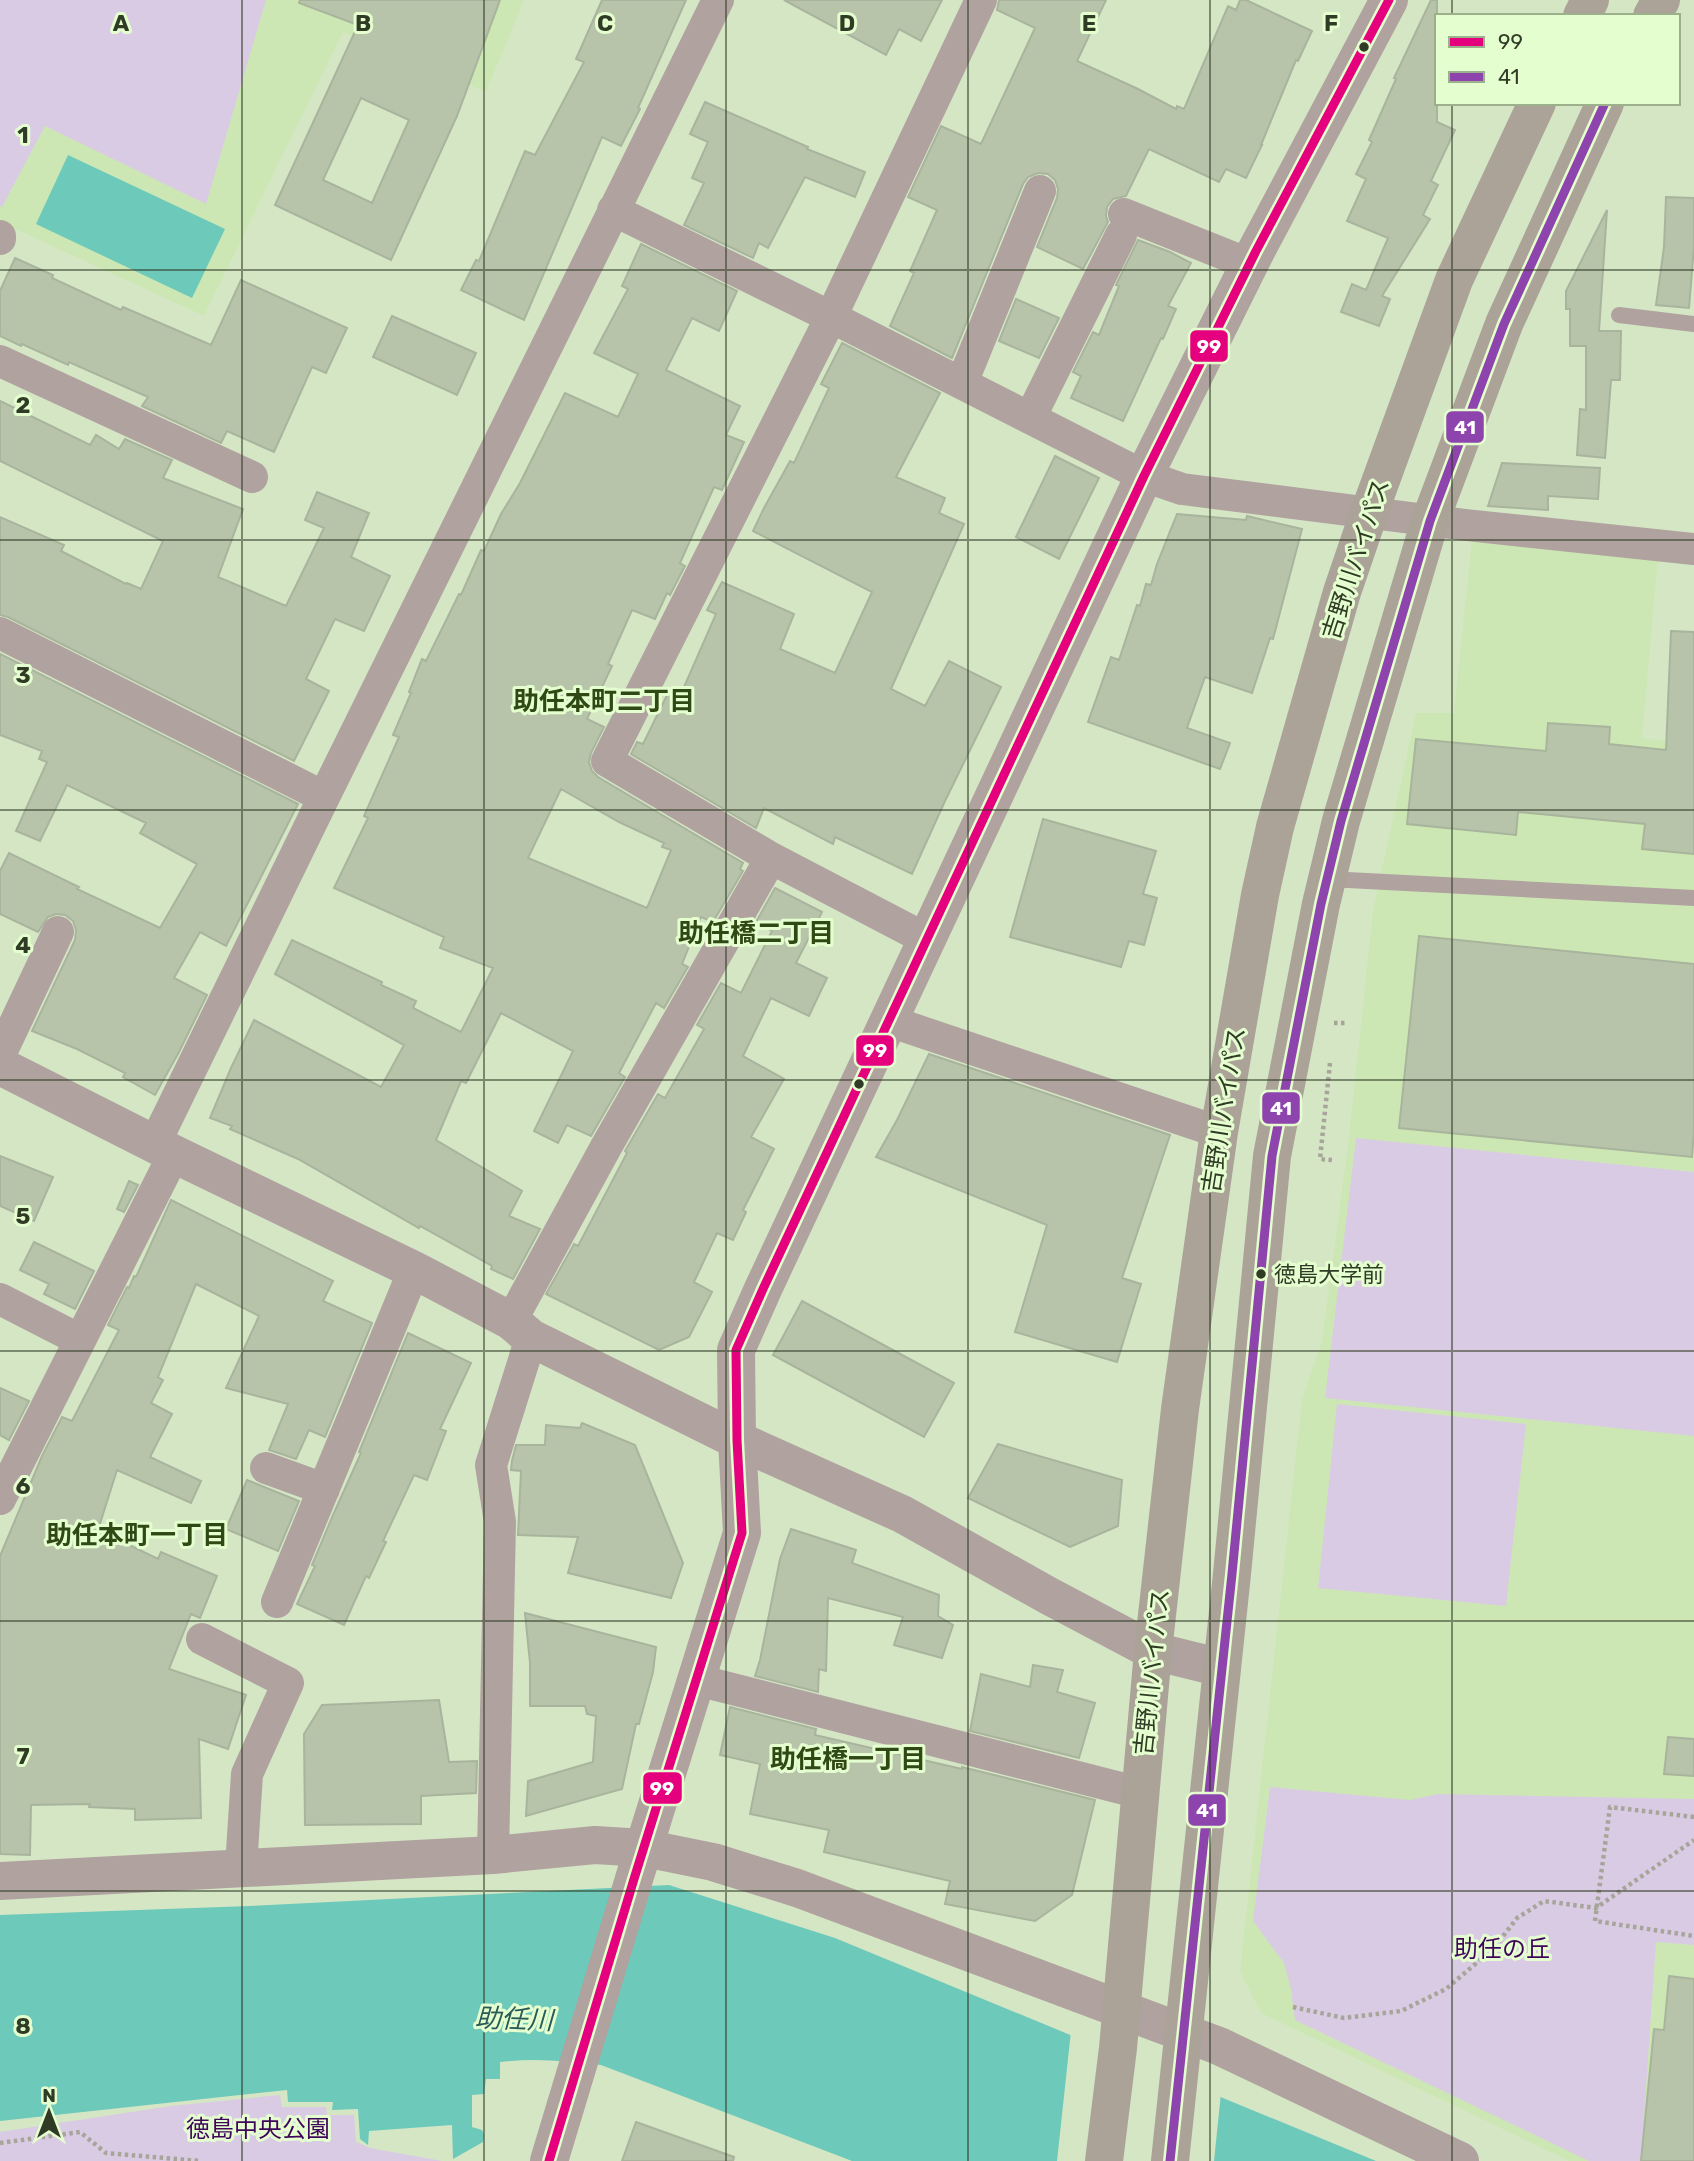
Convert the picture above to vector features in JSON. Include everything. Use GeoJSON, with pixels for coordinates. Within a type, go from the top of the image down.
{"type":"FeatureCollection","features":[{"type":"Feature","properties":{"kind":"highway","name":"吉野川バイパス"},"geometry":{"type":"LineString","coordinates":[[1104,2161],[1122,2010],[1153,1651],[1180,1409],[1219,1132],[1260,895],[1275,827],[1342,592],[1369,513],[1454,280],[1536,105]]}},
{"type":"Feature","properties":{"kind":"highway"},"geometry":{"type":"LineString","coordinates":[[1170,2161],[1272,1156],[1321,904],[1341,821],[1430,521],[1504,324],[1604,105]]}},
{"type":"Feature","properties":{"kind":"street"},"geometry":{"type":"LineString","coordinates":[[0,1499],[7,1464],[80,1340],[324,797],[718,0]]}},
{"type":"Feature","properties":{"kind":"street"},"geometry":{"type":"LineString","coordinates":[[928,940],[771,858],[607,761],[831,317],[981,0]]}},
{"type":"Feature","properties":{"kind":"street"},"geometry":{"type":"LineString","coordinates":[[549,2161],[570,2085],[742,1533],[736,1350],[1144,476],[1249,264],[1389,0]]}},
{"type":"Feature","properties":{"kind":"street"},"geometry":{"type":"LineString","coordinates":[[962,383],[1040,191]]}},
{"type":"Feature","properties":{"kind":"street"},"geometry":{"type":"LineString","coordinates":[[613,209],[1144,476],[1182,489],[1430,521],[1694,549]]}},
{"type":"Feature","properties":{"kind":"street"},"geometry":{"type":"LineString","coordinates":[[1031,418],[1123,225],[1249,264]]}},
{"type":"Feature","properties":{"kind":"street"},"geometry":{"type":"LineString","coordinates":[[0,361],[253,477]]}},
{"type":"Feature","properties":{"kind":"street"},"geometry":{"type":"LineString","coordinates":[[0,633],[324,797]]}},
{"type":"Feature","properties":{"kind":"street"},"geometry":{"type":"LineString","coordinates":[[493,1855],[500,1522],[491,1465],[521,1329],[606,1147],[771,858]]}},
{"type":"Feature","properties":{"kind":"street"},"geometry":{"type":"LineString","coordinates":[[0,1055],[58,932]]}},
{"type":"Feature","properties":{"kind":"street"},"geometry":{"type":"LineString","coordinates":[[889,1021],[1219,1132]]}},
{"type":"Feature","properties":{"kind":"street"},"geometry":{"type":"LineString","coordinates":[[0,1066],[414,1270],[521,1329],[737,1440],[902,1514],[1153,1651],[1222,1668]]}},
{"type":"Feature","properties":{"kind":"street"},"geometry":{"type":"LineString","coordinates":[[276,1602],[414,1270]]}},
{"type":"Feature","properties":{"kind":"street"},"geometry":{"type":"LineString","coordinates":[[1,1289],[80,1340]]}},
{"type":"Feature","properties":{"kind":"street"},"geometry":{"type":"LineString","coordinates":[[266,1468],[324,1489]]}},
{"type":"Feature","properties":{"kind":"street"},"geometry":{"type":"LineString","coordinates":[[202,1639],[288,1683],[247,1774],[241,1867]]}},
{"type":"Feature","properties":{"kind":"street"},"geometry":{"type":"LineString","coordinates":[[697,1680],[1140,1793]]}},
{"type":"Feature","properties":{"kind":"street"},"geometry":{"type":"LineString","coordinates":[[0,1881],[493,1855],[595,1844],[639,1864],[713,1862],[797,1888],[1219,2046],[1460,2161]]}},
{"type":"Feature","properties":{"kind":"lane"},"geometry":{"type":"LineString","coordinates":[[1619,314],[1694,324]]}},
{"type":"Feature","properties":{"kind":"lane"},"geometry":{"type":"LineString","coordinates":[[1328,879],[1694,898]]}},
{"type":"Feature","properties":{"kind":"path"},"geometry":{"type":"LineString","coordinates":[[1328,1082],[1320,1159],[1332,1160]]}},
{"type":"Feature","properties":{"kind":"path"},"geometry":{"type":"LineString","coordinates":[[1694,1817],[1610,1807],[1595,1921],[1694,1936]]}},
{"type":"Feature","properties":{"kind":"path"},"geometry":{"type":"LineString","coordinates":[[1293,2007],[1344,2018],[1401,2011],[1446,1989],[1494,1948],[1517,1918],[1545,1901],[1596,1908],[1694,1840]]}},
{"type":"Feature","properties":{"kind":"path"},"geometry":{"type":"LineString","coordinates":[[0,2143],[80,2132],[106,2153],[200,2161]]}},
{"type":"Feature","properties":{"kind":"shaded area"},"geometry":{"type":"Polygon","coordinates":[[[0,0],[524,0],[486,92],[343,32],[204,316],[0,222],[0,0]]]}},
{"type":"Feature","properties":{"kind":"shaded area"},"geometry":{"type":"Polygon","coordinates":[[[1472,538],[1658,558],[1642,738],[1694,744],[1694,2161],[1569,2161],[1261,2013],[1240,1971],[1302,1399],[1322,1341],[1349,1137],[1373,910],[1416,713],[1454,713],[1472,538]]]}},
{"type":"Feature","properties":{"kind":"green space"},"geometry":{"type":"Polygon","coordinates":[[[0,0],[266,0],[206,204],[45,126],[2,207],[0,206],[0,0]]]}},
{"type":"Feature","properties":{"kind":"green space"},"geometry":{"type":"Polygon","coordinates":[[[1356,1138],[1694,1172],[1694,1436],[1325,1398],[1356,1138]]]}},
{"type":"Feature","properties":{"kind":"green space"},"geometry":{"type":"Polygon","coordinates":[[[1337,1404],[1526,1424],[1506,1606],[1318,1588],[1337,1404]]]}},
{"type":"Feature","properties":{"kind":"green space","name":"助任の丘"},"geometry":{"type":"Polygon","coordinates":[[[1270,1787],[1410,1800],[1438,1794],[1694,1799],[1694,1945],[1656,1942],[1641,2161],[1589,2161],[1295,2020],[1284,1963],[1253,1921],[1270,1787]]]}},
{"type":"Feature","properties":{"kind":"green space","name":"徳島中央公園"},"geometry":{"type":"Polygon","coordinates":[[[280,2095],[282,2107],[326,2107],[327,2115],[354,2115],[356,2142],[370,2148],[442,2161],[0,2161],[0,2132],[171,2106],[280,2095]]]}},
{"type":"Feature","properties":{"kind":"water"},"geometry":{"type":"Polygon","coordinates":[[[68,155],[225,229],[192,298],[36,224],[68,155]]]}},
{"type":"Feature","properties":{"kind":"water","name":"助任川"},"geometry":{"type":"Polygon","coordinates":[[[669,1885],[835,1938],[1376,2161],[852,2161],[601,2065],[538,2060],[500,2062],[500,2079],[486,2079],[484,2094],[472,2095],[472,2127],[482,2130],[483,2142],[453,2159],[452,2125],[369,2131],[368,2145],[360,2139],[358,2109],[332,2110],[333,2102],[288,2102],[287,2090],[0,2121],[0,1915],[249,1906],[669,1885]]]}},
{"type":"Feature","properties":{"kind":"pier"},"geometry":{"type":"Polygon","coordinates":[[[1071,2031],[1221,2093],[1214,2161],[1057,2161],[1071,2031]]]}},
{"type":"Feature","properties":{"kind":"building"},"geometry":{"type":"Polygon","coordinates":[[[300,0],[500,0],[457,116],[391,260],[275,205],[358,25],[299,3],[300,0]],[[361,98],[323,180],[372,203],[409,120],[361,98]]]}},
{"type":"Feature","properties":{"kind":"building"},"geometry":{"type":"Polygon","coordinates":[[[602,0],[686,0],[638,108],[640,109],[621,146],[602,137],[524,320],[461,290],[476,260],[479,261],[525,151],[535,155],[584,62],[576,59],[602,0]]]}},
{"type":"Feature","properties":{"kind":"building"},"geometry":{"type":"Polygon","coordinates":[[[784,0],[942,0],[921,41],[899,29],[886,55],[784,0]]]}},
{"type":"Feature","properties":{"kind":"building"},"geometry":{"type":"Polygon","coordinates":[[[999,0],[1106,0],[1077,61],[1176,109],[1177,106],[1184,109],[1228,6],[1236,10],[1240,0],[1246,0],[1312,31],[1298,61],[1296,60],[1246,178],[1226,169],[1219,182],[1149,149],[1126,196],[1113,199],[1107,207],[1108,222],[1083,269],[1037,247],[1057,198],[1058,189],[1055,180],[1048,174],[1038,173],[1028,177],[952,358],[890,326],[914,273],[910,271],[937,210],[908,197],[941,126],[981,144],[1035,28],[997,10],[999,0]]]}},
{"type":"Feature","properties":{"kind":"building"},"geometry":{"type":"Polygon","coordinates":[[[1431,0],[1437,0],[1437,122],[1455,130],[1431,181],[1438,185],[1423,215],[1430,219],[1382,296],[1390,299],[1379,326],[1341,312],[1352,284],[1366,290],[1388,238],[1347,221],[1366,179],[1356,174],[1372,142],[1369,140],[1396,79],[1394,78],[1431,0]]]}},
{"type":"Feature","properties":{"kind":"building"},"geometry":{"type":"Polygon","coordinates":[[[705,102],[808,147],[807,149],[865,172],[855,197],[805,177],[768,248],[759,243],[753,258],[684,225],[704,183],[692,178],[708,142],[690,134],[705,102]]]}},
{"type":"Feature","properties":{"kind":"building"},"geometry":{"type":"Polygon","coordinates":[[[1666,197],[1694,198],[1694,246],[1689,308],[1656,305],[1664,247],[1666,197]]]}},
{"type":"Feature","properties":{"kind":"building"},"geometry":{"type":"Polygon","coordinates":[[[1607,210],[1599,331],[1621,331],[1620,380],[1611,380],[1605,458],[1577,455],[1580,409],[1586,410],[1586,346],[1570,346],[1570,309],[1566,309],[1566,291],[1607,210]]]}},
{"type":"Feature","properties":{"kind":"building"},"geometry":{"type":"Polygon","coordinates":[[[1138,240],[1191,263],[1168,306],[1176,309],[1123,421],[1071,398],[1081,376],[1073,372],[1093,332],[1099,335],[1119,286],[1116,285],[1138,240]]]}},
{"type":"Feature","properties":{"kind":"building"},"geometry":{"type":"Polygon","coordinates":[[[641,244],[737,291],[719,331],[692,318],[666,370],[740,406],[726,435],[744,442],[722,490],[714,487],[680,563],[685,566],[670,595],[667,593],[655,619],[632,610],[608,664],[612,666],[587,719],[604,727],[589,762],[598,777],[743,863],[740,869],[743,871],[713,922],[701,917],[682,964],[688,967],[664,1008],[656,1003],[619,1073],[625,1077],[591,1136],[567,1125],[558,1143],[534,1131],[573,1051],[501,1013],[466,1083],[461,1081],[436,1140],[522,1191],[509,1216],[540,1229],[513,1279],[298,1159],[210,1118],[254,1020],[381,1087],[404,1045],[275,974],[292,940],[382,982],[381,985],[416,1001],[413,1008],[461,1032],[493,968],[440,948],[444,937],[334,888],[368,818],[364,816],[399,737],[393,735],[422,659],[426,661],[481,550],[484,551],[565,393],[618,417],[638,374],[594,353],[628,289],[622,286],[641,244]],[[561,789],[528,858],[647,908],[671,850],[662,847],[664,843],[619,822],[561,789]]]}},
{"type":"Feature","properties":{"kind":"building"},"geometry":{"type":"Polygon","coordinates":[[[15,258],[121,310],[123,307],[211,345],[241,280],[347,328],[326,373],[312,367],[274,452],[227,431],[221,443],[142,406],[148,397],[69,362],[68,365],[0,336],[0,291],[15,258]]]}},
{"type":"Feature","properties":{"kind":"building"},"geometry":{"type":"Polygon","coordinates":[[[1016,299],[1059,318],[1039,358],[999,341],[1016,299]]]}},
{"type":"Feature","properties":{"kind":"building"},"geometry":{"type":"Polygon","coordinates":[[[392,316],[476,353],[457,395],[373,357],[392,316]]]}},
{"type":"Feature","properties":{"kind":"building"},"geometry":{"type":"Polygon","coordinates":[[[842,343],[940,393],[896,477],[945,498],[939,513],[964,524],[891,689],[925,706],[949,661],[1001,687],[912,874],[835,837],[833,844],[764,808],[756,828],[631,754],[637,742],[643,744],[670,689],[681,694],[716,614],[707,610],[722,582],[794,614],[780,649],[835,673],[872,592],[753,531],[790,461],[794,463],[829,388],[821,384],[842,343]]]}},
{"type":"Feature","properties":{"kind":"building"},"geometry":{"type":"Polygon","coordinates":[[[0,401],[90,445],[96,435],[119,449],[125,439],[172,460],[163,478],[243,509],[218,577],[286,606],[324,528],[305,520],[317,492],[369,513],[351,557],[390,576],[364,631],[335,619],[306,679],[329,691],[294,761],[0,615],[0,517],[64,545],[61,551],[141,589],[163,541],[0,461],[0,401]]]}},
{"type":"Feature","properties":{"kind":"building"},"geometry":{"type":"Polygon","coordinates":[[[1055,456],[1099,478],[1059,559],[1016,537],[1055,456]]]}},
{"type":"Feature","properties":{"kind":"building"},"geometry":{"type":"Polygon","coordinates":[[[1502,463],[1600,468],[1598,499],[1548,496],[1548,510],[1488,506],[1502,463]]]}},
{"type":"Feature","properties":{"kind":"building"},"geometry":{"type":"Polygon","coordinates":[[[1177,514],[1246,520],[1247,516],[1302,529],[1273,639],[1270,638],[1252,693],[1205,677],[1187,728],[1230,743],[1220,769],[1088,722],[1111,657],[1119,660],[1137,605],[1140,606],[1146,584],[1151,585],[1177,514]]]}},
{"type":"Feature","properties":{"kind":"building"},"geometry":{"type":"Polygon","coordinates":[[[1671,631],[1694,632],[1694,854],[1642,849],[1645,824],[1518,812],[1516,835],[1407,824],[1416,739],[1546,751],[1548,723],[1610,727],[1609,744],[1666,750],[1671,631]]]}},
{"type":"Feature","properties":{"kind":"building"},"geometry":{"type":"Polygon","coordinates":[[[0,654],[298,804],[226,946],[200,932],[174,978],[207,995],[155,1095],[123,1077],[125,1073],[77,1049],[32,1031],[75,940],[76,930],[73,921],[65,915],[48,917],[38,932],[0,914],[0,871],[9,853],[160,928],[197,864],[140,833],[146,823],[67,785],[40,841],[16,831],[47,762],[39,759],[42,751],[0,735],[0,654]]]}},
{"type":"Feature","properties":{"kind":"building"},"geometry":{"type":"Polygon","coordinates":[[[1043,819],[1156,851],[1143,894],[1157,898],[1144,945],[1129,941],[1121,967],[1010,937],[1043,819]]]}},
{"type":"Feature","properties":{"kind":"building"},"geometry":{"type":"Polygon","coordinates":[[[775,888],[822,912],[796,963],[827,978],[809,1016],[771,998],[743,1056],[784,1079],[751,1137],[774,1149],[743,1210],[746,1212],[733,1240],[717,1233],[694,1282],[712,1292],[689,1337],[659,1350],[546,1294],[574,1244],[578,1246],[627,1153],[625,1151],[658,1094],[665,1098],[704,1029],[697,1025],[721,983],[741,993],[772,931],[756,922],[775,888]]]}},
{"type":"Feature","properties":{"kind":"building"},"geometry":{"type":"Polygon","coordinates":[[[1419,936],[1694,964],[1692,1157],[1399,1128],[1419,936]]]}},
{"type":"Feature","properties":{"kind":"building"},"geometry":{"type":"Polygon","coordinates":[[[929,1054],[1170,1135],[1122,1278],[1141,1284],[1117,1362],[1015,1332],[1047,1225],[876,1157],[929,1054]]]}},
{"type":"Feature","properties":{"kind":"building"},"geometry":{"type":"Polygon","coordinates":[[[0,1156],[53,1177],[34,1221],[0,1206],[0,1156]]]}},
{"type":"Feature","properties":{"kind":"building"},"geometry":{"type":"Polygon","coordinates":[[[129,1181],[138,1185],[124,1212],[117,1209],[129,1181]]]}},
{"type":"Feature","properties":{"kind":"building"},"geometry":{"type":"Polygon","coordinates":[[[171,1200],[333,1281],[323,1301],[372,1323],[325,1437],[309,1430],[296,1459],[269,1450],[288,1404],[226,1388],[259,1316],[196,1284],[158,1377],[163,1380],[151,1403],[172,1414],[150,1457],[201,1481],[191,1503],[117,1470],[98,1530],[158,1559],[161,1552],[217,1576],[200,1618],[191,1614],[169,1669],[246,1695],[228,1749],[199,1739],[201,1818],[135,1820],[135,1809],[89,1807],[90,1804],[31,1805],[30,1855],[0,1854],[0,1556],[42,1456],[62,1417],[72,1421],[119,1330],[108,1325],[127,1287],[129,1288],[134,1276],[136,1277],[171,1200]]]}},
{"type":"Feature","properties":{"kind":"building"},"geometry":{"type":"Polygon","coordinates":[[[34,1242],[94,1271],[75,1309],[44,1294],[49,1284],[20,1270],[34,1242]]]}},
{"type":"Feature","properties":{"kind":"building"},"geometry":{"type":"Polygon","coordinates":[[[802,1301],[954,1383],[924,1437],[773,1355],[802,1301]]]}},
{"type":"Feature","properties":{"kind":"building"},"geometry":{"type":"Polygon","coordinates":[[[408,1333],[471,1363],[440,1429],[446,1431],[427,1480],[414,1475],[383,1541],[386,1542],[369,1578],[366,1576],[344,1625],[297,1604],[315,1566],[312,1565],[361,1453],[359,1452],[408,1333]]]}},
{"type":"Feature","properties":{"kind":"building"},"geometry":{"type":"Polygon","coordinates":[[[0,1388],[29,1401],[9,1440],[0,1435],[0,1388]]]}},
{"type":"Feature","properties":{"kind":"building"},"geometry":{"type":"Polygon","coordinates":[[[582,1423],[635,1445],[683,1563],[671,1598],[568,1573],[578,1537],[518,1535],[521,1471],[511,1470],[516,1445],[545,1445],[546,1425],[580,1428],[582,1423]]]}},
{"type":"Feature","properties":{"kind":"building"},"geometry":{"type":"Polygon","coordinates":[[[998,1444],[1122,1480],[1118,1526],[1070,1547],[968,1498],[998,1444]]]}},
{"type":"Feature","properties":{"kind":"building"},"geometry":{"type":"Polygon","coordinates":[[[247,1480],[299,1501],[278,1551],[226,1529],[247,1480]]]}},
{"type":"Feature","properties":{"kind":"building"},"geometry":{"type":"Polygon","coordinates":[[[791,1529],[856,1550],[852,1563],[939,1595],[938,1616],[953,1625],[942,1658],[894,1645],[903,1617],[828,1598],[826,1671],[819,1669],[818,1692],[755,1676],[780,1559],[791,1529]]]}},
{"type":"Feature","properties":{"kind":"building"},"geometry":{"type":"Polygon","coordinates":[[[525,1613],[656,1647],[653,1672],[639,1724],[636,1724],[622,1789],[526,1816],[528,1781],[593,1762],[596,1716],[587,1714],[585,1706],[530,1706],[530,1663],[525,1613]]]}},
{"type":"Feature","properties":{"kind":"building"},"geometry":{"type":"Polygon","coordinates":[[[1033,1665],[1063,1670],[1057,1692],[1095,1703],[1079,1758],[970,1731],[981,1674],[1030,1687],[1033,1665]]]}},
{"type":"Feature","properties":{"kind":"building"},"geometry":{"type":"Polygon","coordinates":[[[439,1700],[449,1762],[477,1761],[476,1793],[421,1796],[421,1824],[305,1825],[304,1734],[322,1705],[439,1700]]]}},
{"type":"Feature","properties":{"kind":"building"},"geometry":{"type":"Polygon","coordinates":[[[730,1707],[816,1729],[815,1735],[1095,1800],[1072,1895],[1035,1921],[945,1904],[950,1881],[824,1852],[829,1830],[750,1814],[760,1764],[720,1755],[730,1707]]]}},
{"type":"Feature","properties":{"kind":"building"},"geometry":{"type":"Polygon","coordinates":[[[1668,1737],[1694,1739],[1694,1776],[1664,1774],[1668,1737]]]}},
{"type":"Feature","properties":{"kind":"building"},"geometry":{"type":"Polygon","coordinates":[[[1669,1976],[1694,1979],[1694,2161],[1641,2161],[1654,2029],[1664,2030],[1669,1976]]]}},
{"type":"Feature","properties":{"kind":"building"},"geometry":{"type":"Polygon","coordinates":[[[636,2122],[734,2157],[733,2161],[622,2161],[636,2122]]]}},
{"type":"Feature","properties":{"kind":"transit line","name":"99"},"geometry":{"type":"LineString","coordinates":[[549,2161],[742,1533],[736,1350],[1144,476],[1256,251],[1389,0]]}},
{"type":"Feature","properties":{"kind":"transit line","name":"41"},"geometry":{"type":"LineString","coordinates":[[1170,2161],[1232,1574],[1272,1156],[1321,904],[1341,821],[1430,521],[1504,324],[1604,105]]}},
{"type":"Feature","properties":{"kind":"place","name":"徳島大学前"},"geometry":{"type":"Point","coordinates":[1261,1274]}},
{"type":"Feature","properties":{"kind":"district","name":"助任本町二丁目"},"geometry":{"type":"Point","coordinates":[604,701]}},
{"type":"Feature","properties":{"kind":"district","name":"助任橋二丁目"},"geometry":{"type":"Point","coordinates":[756,933]}},
{"type":"Feature","properties":{"kind":"district","name":"助任本町一丁目"},"geometry":{"type":"Point","coordinates":[137,1535]}},
{"type":"Feature","properties":{"kind":"district","name":"助任橋一丁目"},"geometry":{"type":"Point","coordinates":[848,1759]}}]}
